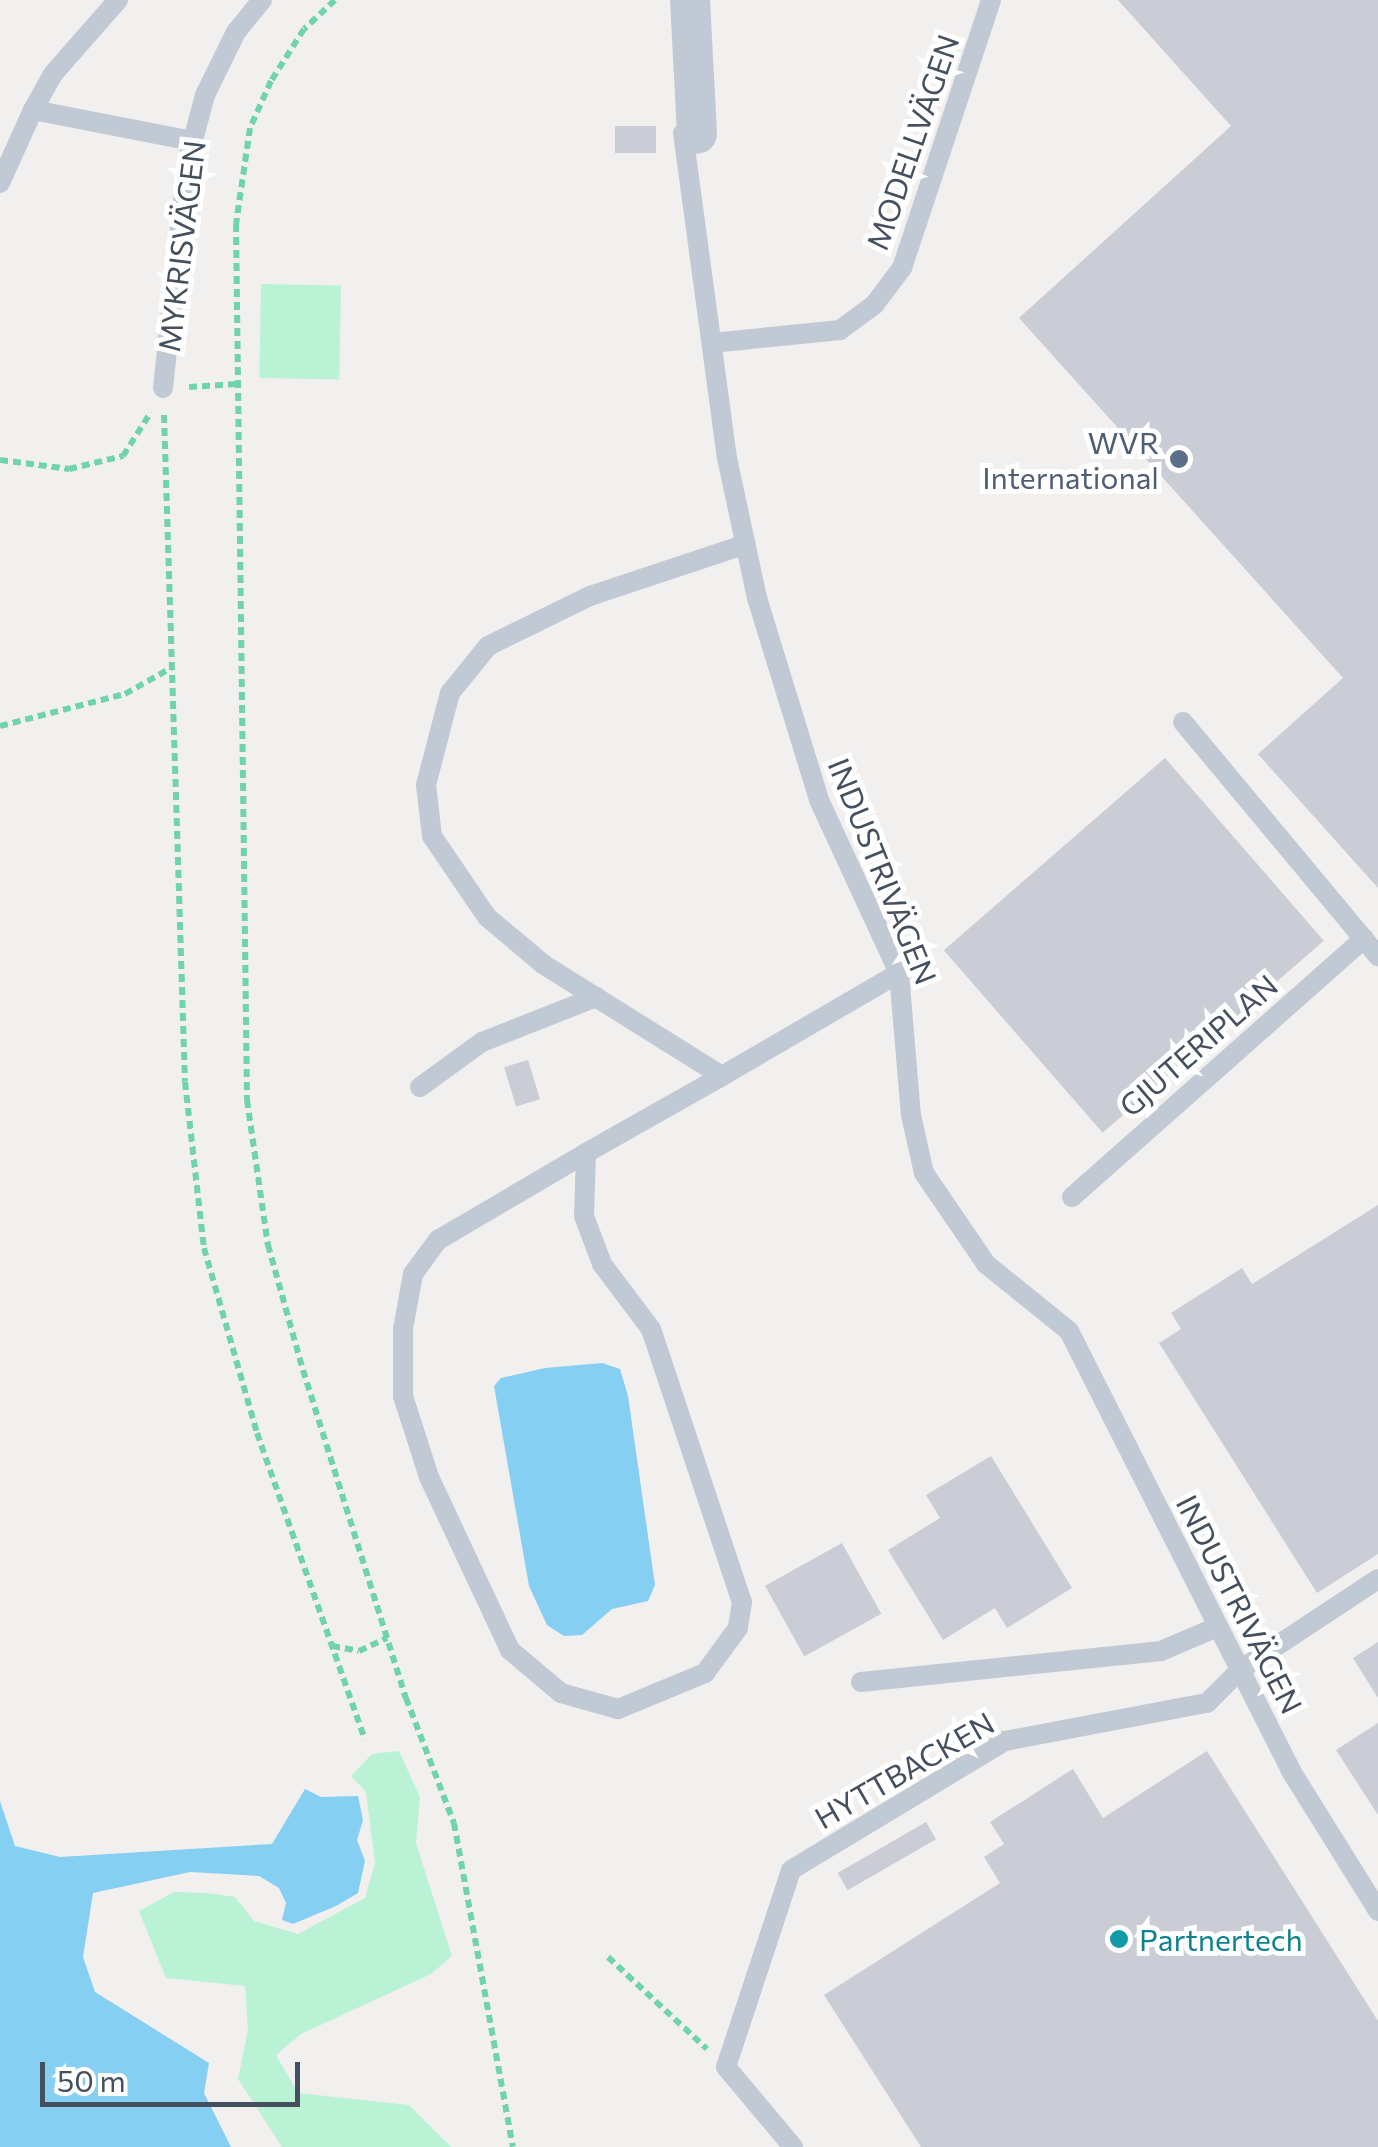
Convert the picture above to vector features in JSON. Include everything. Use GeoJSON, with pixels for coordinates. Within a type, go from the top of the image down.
{"type":"FeatureCollection","features":[{"type":"Feature","properties":{"kind":"street"},"geometry":{"type":"LineString","coordinates":[[689,0],[690,134]]}},
{"type":"Feature","properties":{"kind":"lane"},"geometry":{"type":"LineString","coordinates":[[0,183],[53,74],[118,0]]}},
{"type":"Feature","properties":{"kind":"lane","name":"MYKRISVÄGEN"},"geometry":{"type":"LineString","coordinates":[[163,388],[193,141],[205,95],[236,32],[262,0]]}},
{"type":"Feature","properties":{"kind":"lane","name":"MODELLVÄGEN"},"geometry":{"type":"LineString","coordinates":[[712,343],[840,330],[874,305],[902,268],[991,0]]}},
{"type":"Feature","properties":{"kind":"lane"},"geometry":{"type":"LineString","coordinates":[[33,110],[193,141]]}},
{"type":"Feature","properties":{"kind":"lane","name":"INDUSTRIVÄGEN"},"geometry":{"type":"LineString","coordinates":[[690,134],[712,343],[746,544],[818,800],[898,973],[912,1115],[924,1173],[986,1264],[1068,1331],[1303,1790],[1378,1911]]}},
{"type":"Feature","properties":{"kind":"lane"},"geometry":{"type":"LineString","coordinates":[[722,1076],[543,964],[458,882],[432,836],[426,785],[434,738],[450,693],[488,646],[590,596],[746,544]]}},
{"type":"Feature","properties":{"kind":"lane"},"geometry":{"type":"LineString","coordinates":[[1182,722],[1378,956]]}},
{"type":"Feature","properties":{"kind":"lane","name":"GJUTERIPLAN"},"geometry":{"type":"LineString","coordinates":[[1072,1197],[1364,939]]}},
{"type":"Feature","properties":{"kind":"lane"},"geometry":{"type":"LineString","coordinates":[[586,1153],[584,1216],[602,1264],[651,1329],[742,1602],[738,1628],[705,1674],[618,1709],[562,1693],[510,1650],[430,1477],[403,1396],[403,1329],[413,1274],[438,1240],[586,1153],[898,973]]}},
{"type":"Feature","properties":{"kind":"lane"},"geometry":{"type":"LineString","coordinates":[[420,1087],[482,1042],[596,997]]}},
{"type":"Feature","properties":{"kind":"lane","name":"HYTTBACKEN"},"geometry":{"type":"LineString","coordinates":[[726,2068],[791,1870],[1006,1740],[1207,1703],[1240,1670],[1378,1579]]}},
{"type":"Feature","properties":{"kind":"lane"},"geometry":{"type":"LineString","coordinates":[[862,1682],[1161,1651],[1217,1626]]}},
{"type":"Feature","properties":{"kind":"lane"},"geometry":{"type":"LineString","coordinates":[[1303,1790],[1378,1888]]}},
{"type":"Feature","properties":{"kind":"lane"},"geometry":{"type":"LineString","coordinates":[[726,2068],[793,2147]]}},
{"type":"Feature","properties":{"kind":"path"},"geometry":{"type":"LineString","coordinates":[[335,0],[304,28],[250,128],[236,224],[240,990],[255,1177],[303,1370],[388,1638],[454,1824],[512,2147]]}},
{"type":"Feature","properties":{"kind":"path"},"geometry":{"type":"LineString","coordinates":[[163,388],[236,384]]}},
{"type":"Feature","properties":{"kind":"path"},"geometry":{"type":"LineString","coordinates":[[0,460],[69,469],[122,456],[163,388]]}},
{"type":"Feature","properties":{"kind":"path"},"geometry":{"type":"LineString","coordinates":[[163,388],[186,1082],[204,1248],[257,1433],[365,1740]]}},
{"type":"Feature","properties":{"kind":"path"},"geometry":{"type":"LineString","coordinates":[[0,726],[125,694],[171,668]]}},
{"type":"Feature","properties":{"kind":"path"},"geometry":{"type":"LineString","coordinates":[[332,1646],[359,1652],[388,1638]]}},
{"type":"Feature","properties":{"kind":"path"},"geometry":{"type":"LineString","coordinates":[[608,1957],[726,2068]]}},
{"type":"Feature","properties":{"kind":"green space"},"geometry":{"type":"Polygon","coordinates":[[[261,284],[341,285],[339,379],[259,378],[261,284]]]}},
{"type":"Feature","properties":{"kind":"green space"},"geometry":{"type":"Polygon","coordinates":[[[399,1751],[420,1797],[416,1843],[452,1956],[431,1974],[301,2034],[276,2055],[298,2093],[409,2105],[451,2147],[282,2147],[238,2079],[248,2030],[245,1986],[166,1978],[139,1911],[174,1892],[235,1897],[254,1921],[298,1934],[365,1898],[375,1863],[366,1792],[351,1776],[372,1754],[399,1751]]]}},
{"type":"Feature","properties":{"kind":"water"},"geometry":{"type":"Polygon","coordinates":[[[602,1363],[620,1369],[628,1396],[655,1585],[648,1601],[612,1609],[582,1635],[564,1636],[547,1625],[529,1586],[494,1386],[501,1378],[545,1368],[602,1363]]]}},
{"type":"Feature","properties":{"kind":"water"},"geometry":{"type":"Polygon","coordinates":[[[305,1789],[321,1797],[358,1796],[363,1820],[357,1840],[365,1861],[358,1893],[336,1906],[293,1924],[282,1920],[286,1903],[279,1888],[259,1876],[190,1872],[93,1893],[83,1957],[95,1992],[209,2063],[204,2093],[231,2147],[0,2147],[0,1801],[15,1846],[60,1857],[272,1844],[305,1789]]]}},
{"type":"Feature","properties":{"kind":"building"},"geometry":{"type":"Polygon","coordinates":[[[1118,0],[1378,0],[1378,888],[1258,754],[1343,678],[1019,318],[1231,126],[1118,0]]]}},
{"type":"Feature","properties":{"kind":"building"},"geometry":{"type":"Polygon","coordinates":[[[615,126],[656,126],[656,153],[615,153],[615,126]]]}},
{"type":"Feature","properties":{"kind":"building"},"geometry":{"type":"Polygon","coordinates":[[[1165,758],[1324,941],[1103,1133],[944,950],[1165,758]]]}},
{"type":"Feature","properties":{"kind":"building"},"geometry":{"type":"Polygon","coordinates":[[[528,1060],[540,1099],[516,1107],[504,1067],[528,1060]]]}},
{"type":"Feature","properties":{"kind":"building"},"geometry":{"type":"Polygon","coordinates":[[[1378,1205],[1378,1554],[1317,1593],[1159,1343],[1181,1329],[1171,1313],[1242,1268],[1252,1284],[1378,1205]]]}},
{"type":"Feature","properties":{"kind":"building"},"geometry":{"type":"Polygon","coordinates":[[[991,1456],[1072,1588],[1007,1628],[995,1608],[943,1640],[888,1550],[940,1518],[926,1495],[991,1456]]]}},
{"type":"Feature","properties":{"kind":"building"},"geometry":{"type":"Polygon","coordinates":[[[842,1543],[881,1614],[804,1657],[765,1586],[842,1543]]]}},
{"type":"Feature","properties":{"kind":"building"},"geometry":{"type":"Polygon","coordinates":[[[1378,1642],[1378,1698],[1353,1658],[1378,1642]]]}},
{"type":"Feature","properties":{"kind":"building"},"geometry":{"type":"Polygon","coordinates":[[[1378,1723],[1378,1815],[1336,1750],[1378,1723]]]}},
{"type":"Feature","properties":{"kind":"building","name":"Partnertech"},"geometry":{"type":"Polygon","coordinates":[[[1207,1751],[1378,2021],[1378,2147],[921,2147],[824,1995],[1000,1883],[984,1857],[1004,1844],[990,1822],[1073,1769],[1103,1818],[1207,1751]]]}},
{"type":"Feature","properties":{"kind":"building"},"geometry":{"type":"Polygon","coordinates":[[[926,1822],[936,1839],[848,1890],[838,1873],[926,1822]]]}},
{"type":"Feature","properties":{"kind":"place","name":"WVR International"},"geometry":{"type":"Point","coordinates":[1179,459]}},
{"type":"Feature","properties":{"kind":"place","name":"Partnertech"},"geometry":{"type":"Point","coordinates":[1119,1939]}}]}
